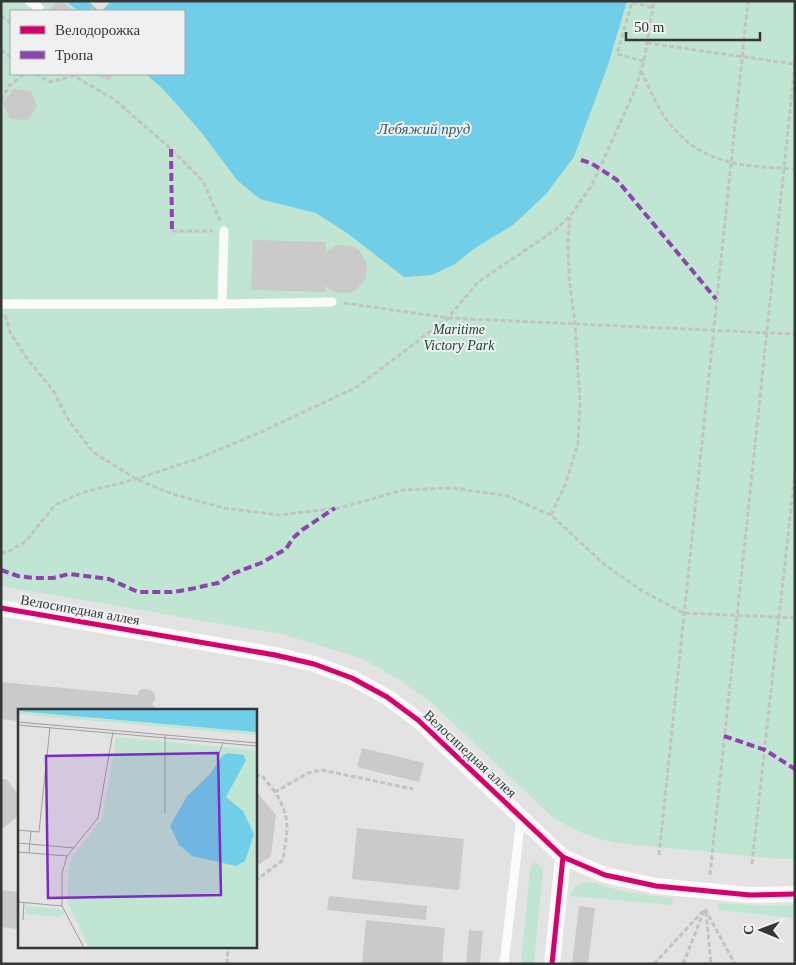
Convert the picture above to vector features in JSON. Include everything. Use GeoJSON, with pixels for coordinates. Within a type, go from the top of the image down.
{"type":"FeatureCollection","features":[{"type":"Feature","properties":{"kind":"street","name":"Велосипедная аллея"},"geometry":{"type":"LineString","coordinates":[[1,608],[275,655],[314,664],[352,678],[387,697],[418,720],[563,857],[605,875],[656,886],[709,885],[750,896],[795,894]]}},
{"type":"Feature","properties":{"kind":"street"},"geometry":{"type":"LineString","coordinates":[[552,964],[563,857]]}},
{"type":"Feature","properties":{"kind":"lane"},"geometry":{"type":"LineString","coordinates":[[29,1],[39,8]]}},
{"type":"Feature","properties":{"kind":"lane"},"geometry":{"type":"LineString","coordinates":[[222,304],[224,231]]}},
{"type":"Feature","properties":{"kind":"lane"},"geometry":{"type":"LineString","coordinates":[[2,304],[332,302]]}},
{"type":"Feature","properties":{"kind":"lane"},"geometry":{"type":"LineString","coordinates":[[504,964],[521,816]]}},
{"type":"Feature","properties":{"kind":"path"},"geometry":{"type":"LineString","coordinates":[[1,553],[8,552],[26,541],[55,505],[81,493],[136,479],[197,458],[252,436],[357,386],[448,318],[478,282],[555,230],[570,216],[592,185],[635,90],[644,61],[654,1]]}},
{"type":"Feature","properties":{"kind":"path"},"geometry":{"type":"LineString","coordinates":[[659,855],[748,1]]}},
{"type":"Feature","properties":{"kind":"path"},"geometry":{"type":"LineString","coordinates":[[644,61],[617,54],[632,2],[653,8]]}},
{"type":"Feature","properties":{"kind":"path"},"geometry":{"type":"LineString","coordinates":[[647,43],[742,58],[795,64],[709,885]]}},
{"type":"Feature","properties":{"kind":"path"},"geometry":{"type":"LineString","coordinates":[[641,71],[664,116],[685,141],[706,155],[730,163],[795,169]]}},
{"type":"Feature","properties":{"kind":"path"},"geometry":{"type":"LineString","coordinates":[[1,100],[9,86],[23,75]]}},
{"type":"Feature","properties":{"kind":"path"},"geometry":{"type":"LineString","coordinates":[[37,75],[50,82],[74,76],[115,100],[203,181],[224,231],[172,231]]}},
{"type":"Feature","properties":{"kind":"path"},"geometry":{"type":"LineString","coordinates":[[551,516],[565,485],[578,444],[580,401],[575,324],[569,277],[568,239],[570,216]]}},
{"type":"Feature","properties":{"kind":"path"},"geometry":{"type":"LineString","coordinates":[[332,302],[448,318],[795,334]]}},
{"type":"Feature","properties":{"kind":"path"},"geometry":{"type":"LineString","coordinates":[[2,304],[10,332],[28,360],[53,390],[69,421],[93,452],[136,479],[175,495],[224,508],[279,516],[339,508],[403,490],[452,488],[508,496],[551,516],[605,565],[644,592],[684,613],[795,618]]}},
{"type":"Feature","properties":{"kind":"path"},"geometry":{"type":"LineString","coordinates":[[752,864],[795,472]]}},
{"type":"Feature","properties":{"kind":"path"},"geometry":{"type":"LineString","coordinates":[[275,792],[308,772],[322,770],[413,789]]}},
{"type":"Feature","properties":{"kind":"path"},"geometry":{"type":"LineString","coordinates":[[256,774],[263,777],[275,792],[282,804],[288,823],[284,860],[256,880]]}},
{"type":"Feature","properties":{"kind":"path"},"geometry":{"type":"LineString","coordinates":[[654,964],[705,908]]}},
{"type":"Feature","properties":{"kind":"path"},"geometry":{"type":"LineString","coordinates":[[683,964],[705,908]]}},
{"type":"Feature","properties":{"kind":"path"},"geometry":{"type":"LineString","coordinates":[[705,908],[711,964]]}},
{"type":"Feature","properties":{"kind":"path"},"geometry":{"type":"LineString","coordinates":[[705,908],[735,964]]}},
{"type":"Feature","properties":{"kind":"path"},"geometry":{"type":"LineString","coordinates":[[227,964],[228,948]]}},
{"type":"Feature","properties":{"kind":"green space","name":"Maritime Victory Park"},"geometry":{"type":"Polygon","coordinates":[[[1,1],[795,1],[795,859],[617,843],[590,836],[574,829],[550,815],[433,704],[400,680],[361,658],[281,634],[1,586],[1,1]]]}},
{"type":"Feature","properties":{"kind":"green space"},"geometry":{"type":"Polygon","coordinates":[[[534,860],[543,869],[534,964],[521,964],[530,870],[534,860]]]}},
{"type":"Feature","properties":{"kind":"green space"},"geometry":{"type":"Polygon","coordinates":[[[589,882],[626,892],[673,898],[672,905],[570,896],[577,886],[589,882]]]}},
{"type":"Feature","properties":{"kind":"green space"},"geometry":{"type":"Polygon","coordinates":[[[718,903],[767,906],[795,905],[795,918],[718,910],[718,903]]]}},
{"type":"Feature","properties":{"kind":"water","name":"Лебяжий пруд"},"geometry":{"type":"Polygon","coordinates":[[[66,1],[627,1],[608,65],[574,157],[546,194],[513,225],[475,248],[455,264],[432,275],[404,277],[347,233],[316,213],[260,199],[237,180],[201,132],[164,90],[147,75],[185,75],[185,10],[77,10],[66,1]]]}},
{"type":"Feature","properties":{"kind":"pier"},"geometry":{"type":"Polygon","coordinates":[[[88,1],[111,1],[103,10],[98,10],[88,1]]]}},
{"type":"Feature","properties":{"kind":"building"},"geometry":{"type":"Polygon","coordinates":[[[57,1],[62,1],[72,10],[49,10],[57,1]]]}},
{"type":"Feature","properties":{"kind":"building"},"geometry":{"type":"Polygon","coordinates":[[[94,75],[113,75],[110,81],[94,75]]]}},
{"type":"Feature","properties":{"kind":"building"},"geometry":{"type":"Polygon","coordinates":[[[13,89],[31,91],[37,106],[28,120],[10,119],[3,103],[13,89]]]}},
{"type":"Feature","properties":{"kind":"building"},"geometry":{"type":"Polygon","coordinates":[[[253,240],[326,242],[326,252],[337,245],[352,246],[359,250],[367,263],[366,278],[356,290],[349,293],[334,292],[325,286],[325,292],[251,290],[253,240]]]}},
{"type":"Feature","properties":{"kind":"building"},"geometry":{"type":"Polygon","coordinates":[[[1,682],[137,695],[141,689],[147,689],[155,694],[155,700],[152,704],[156,709],[18,709],[18,721],[1,719],[1,682]]]}},
{"type":"Feature","properties":{"kind":"building"},"geometry":{"type":"Polygon","coordinates":[[[362,748],[424,763],[419,782],[357,767],[362,748]]]}},
{"type":"Feature","properties":{"kind":"building"},"geometry":{"type":"Polygon","coordinates":[[[1,779],[6,779],[18,794],[17,817],[1,830],[1,779]]]}},
{"type":"Feature","properties":{"kind":"building"},"geometry":{"type":"Polygon","coordinates":[[[256,791],[276,815],[271,856],[256,866],[256,791]]]}},
{"type":"Feature","properties":{"kind":"building"},"geometry":{"type":"Polygon","coordinates":[[[357,828],[464,839],[459,890],[352,879],[357,828]]]}},
{"type":"Feature","properties":{"kind":"building"},"geometry":{"type":"Polygon","coordinates":[[[1,890],[18,892],[18,929],[1,927],[1,890]]]}},
{"type":"Feature","properties":{"kind":"building"},"geometry":{"type":"Polygon","coordinates":[[[329,896],[427,906],[426,920],[327,910],[329,896]]]}},
{"type":"Feature","properties":{"kind":"building"},"geometry":{"type":"Polygon","coordinates":[[[579,906],[595,908],[588,964],[572,964],[579,906]]]}},
{"type":"Feature","properties":{"kind":"building"},"geometry":{"type":"Polygon","coordinates":[[[366,920],[445,928],[442,964],[362,964],[366,920]]]}},
{"type":"Feature","properties":{"kind":"building"},"geometry":{"type":"Polygon","coordinates":[[[469,930],[483,931],[480,964],[466,964],[469,930]]]}},
{"type":"Feature","properties":{"kind":"marked path"},"geometry":{"type":"LineString","coordinates":[[171,149],[172,231]]}},
{"type":"Feature","properties":{"kind":"marked path"},"geometry":{"type":"LineString","coordinates":[[581,160],[591,163],[617,180],[716,299]]}},
{"type":"Feature","properties":{"kind":"marked path"},"geometry":{"type":"LineString","coordinates":[[1,570],[18,576],[34,578],[53,578],[69,574],[109,579],[138,592],[186,590],[218,583],[232,574],[261,563],[286,549],[293,538],[302,530],[335,508]]}},
{"type":"Feature","properties":{"kind":"marked path"},"geometry":{"type":"LineString","coordinates":[[724,736],[765,750],[795,769]]}},
{"type":"Feature","properties":{"kind":"cycle path"},"geometry":{"type":"LineString","coordinates":[[1,608],[275,655],[314,664],[352,678],[387,697],[418,720],[563,857],[605,875],[656,886],[750,895],[795,894]]}},
{"type":"Feature","properties":{"kind":"cycle path"},"geometry":{"type":"LineString","coordinates":[[552,964],[563,857]]}}]}
